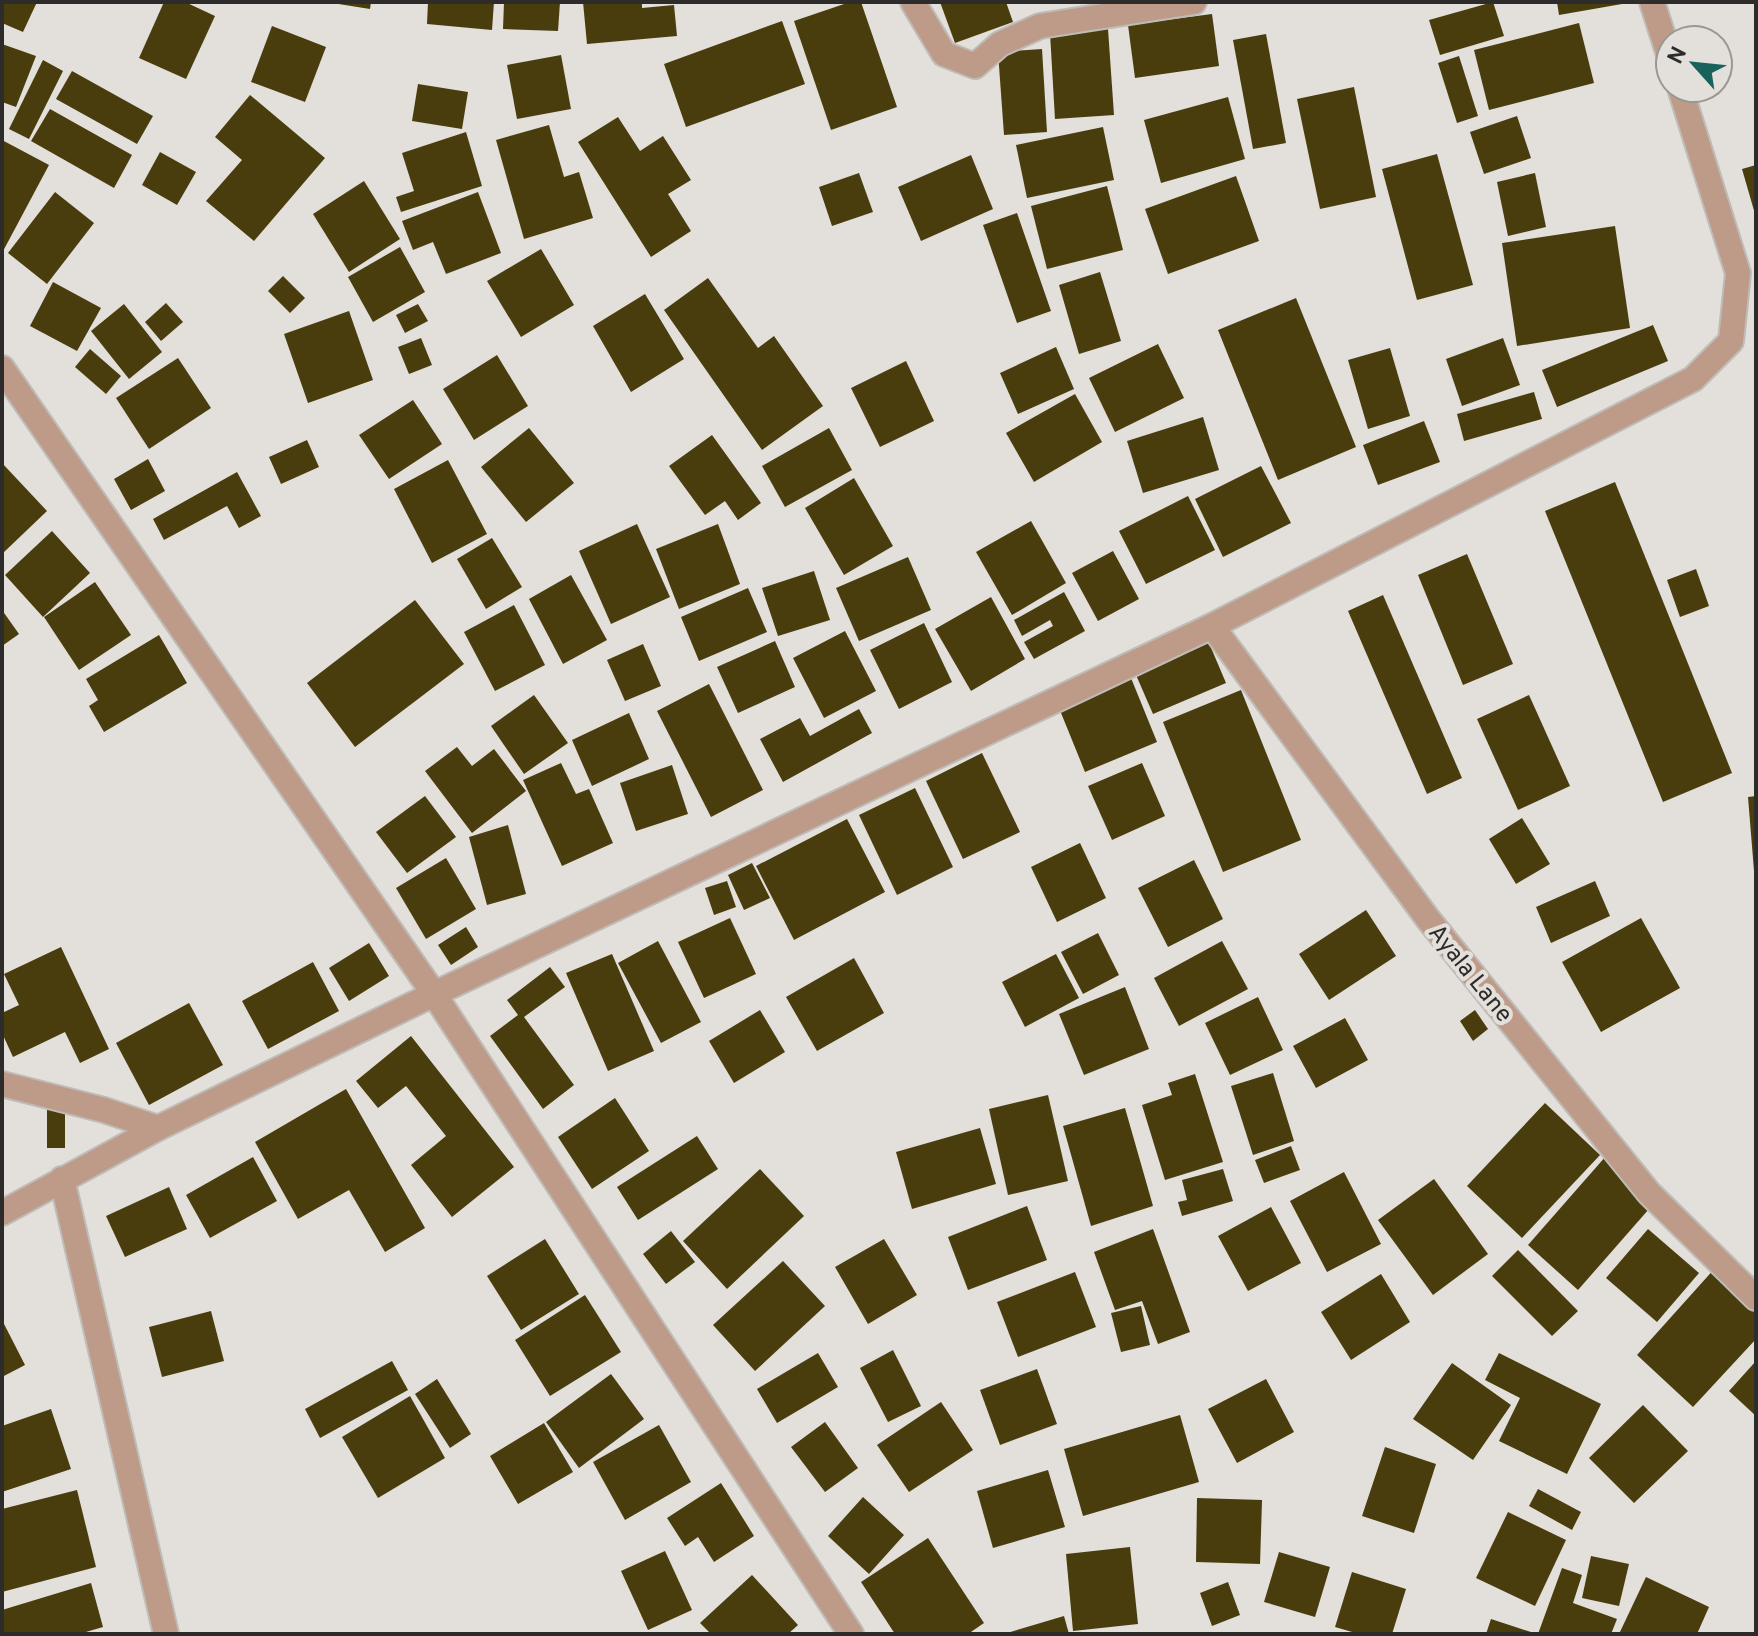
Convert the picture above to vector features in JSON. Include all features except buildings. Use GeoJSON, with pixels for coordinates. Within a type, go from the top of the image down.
{"type":"FeatureCollection","features":[{"type":"Feature","properties":{"kind":"street"},"geometry":{"type":"LineString","coordinates":[[913,2],[944,54],[975,66],[1000,44],[1040,26],[1194,2]]}},
{"type":"Feature","properties":{"kind":"street"},"geometry":{"type":"LineString","coordinates":[[1652,2],[1659,24]]}},
{"type":"Feature","properties":{"kind":"street"},"geometry":{"type":"LineString","coordinates":[[2,1213],[158,1128],[434,994],[1212,626],[1693,379],[1731,341],[1738,273],[1685,104]]}},
{"type":"Feature","properties":{"kind":"street"},"geometry":{"type":"LineString","coordinates":[[2,368],[434,994],[851,1634]]}},
{"type":"Feature","properties":{"kind":"street","name":"Ayala Lane"},"geometry":{"type":"LineString","coordinates":[[1212,626],[1428,919],[1649,1193],[1756,1298]]}},
{"type":"Feature","properties":{"kind":"street"},"geometry":{"type":"LineString","coordinates":[[2,1084],[104,1110],[158,1128]]}},
{"type":"Feature","properties":{"kind":"street"},"geometry":{"type":"LineString","coordinates":[[62,1179],[166,1634]]}}]}
